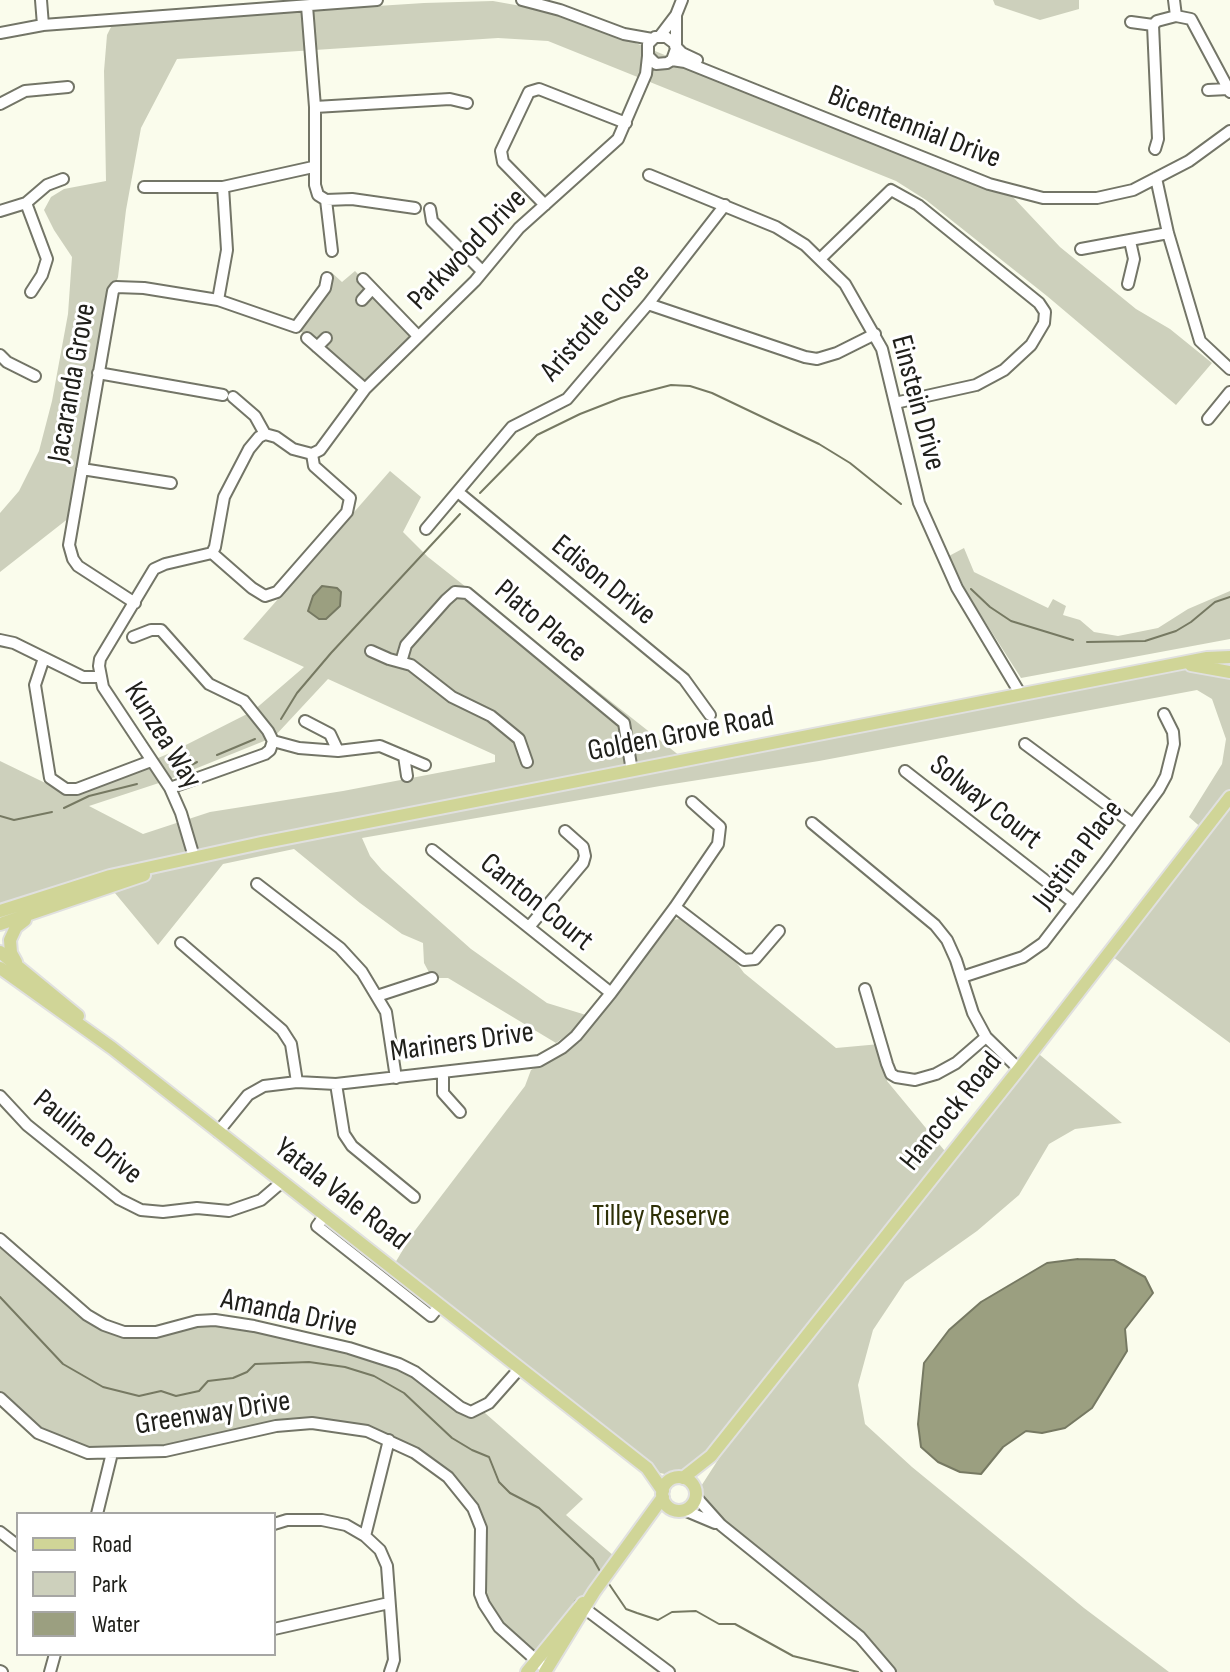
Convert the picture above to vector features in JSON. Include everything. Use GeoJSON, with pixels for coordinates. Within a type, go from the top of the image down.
{"type":"FeatureCollection","features":[{"type":"Feature","properties":{"kind":"main road","name":"Golden Grove Road"},"geometry":{"type":"LineString","coordinates":[[0,911],[97,880],[191,858],[1184,665],[1207,658],[1230,657]]}},
{"type":"Feature","properties":{"kind":"main road","name":"Golden Grove Road"},"geometry":{"type":"LineString","coordinates":[[1184,665],[1230,672]]}},
{"type":"Feature","properties":{"kind":"main road","name":"Hancock Road"},"geometry":{"type":"LineString","coordinates":[[695,1493],[711,1456],[1019,1069],[1230,797]]}},
{"type":"Feature","properties":{"kind":"main road","name":"Golden Grove Road"},"geometry":{"type":"LineString","coordinates":[[0,924],[191,858]]}},
{"type":"Feature","properties":{"kind":"main road"},"geometry":{"type":"LineString","coordinates":[[23,971],[11,953],[11,936],[16,927],[38,912]]}},
{"type":"Feature","properties":{"kind":"main road"},"geometry":{"type":"LineString","coordinates":[[0,952],[102,1036],[112,1048]]}},
{"type":"Feature","properties":{"kind":"main road","name":"Yatala Vale Road"},"geometry":{"type":"LineString","coordinates":[[3,971],[112,1048],[647,1468],[663,1494]]}},
{"type":"Feature","properties":{"kind":"main road","name":"Hancock Road"},"geometry":{"type":"LineString","coordinates":[[679,1478],[711,1456]]}},
{"type":"Feature","properties":{"kind":"main road","name":"Yatala Vale Road"},"geometry":{"type":"LineString","coordinates":[[647,1468],[679,1478]]}},
{"type":"Feature","properties":{"kind":"main road"},"geometry":{"type":"LineString","coordinates":[[546,1671],[583,1607],[629,1546],[668,1482],[679,1478],[691,1483],[695,1493],[693,1504],[659,1518],[629,1546]]}},
{"type":"Feature","properties":{"kind":"main road"},"geometry":{"type":"LineString","coordinates":[[663,1494],[667,1505],[679,1510]]}},
{"type":"Feature","properties":{"kind":"main road"},"geometry":{"type":"LineString","coordinates":[[527,1672],[583,1607]]}},
{"type":"Feature","properties":{"kind":"street"},"geometry":{"type":"LineString","coordinates":[[41,0],[43,25]]}},
{"type":"Feature","properties":{"kind":"street"},"geometry":{"type":"LineString","coordinates":[[0,33],[43,25],[377,0]]}},
{"type":"Feature","properties":{"kind":"street"},"geometry":{"type":"LineString","coordinates":[[522,0],[570,13],[624,34],[666,37],[675,45]]}},
{"type":"Feature","properties":{"kind":"street"},"geometry":{"type":"LineString","coordinates":[[624,34],[650,57],[667,63],[672,60],[676,15],[682,0]]}},
{"type":"Feature","properties":{"kind":"street"},"geometry":{"type":"LineString","coordinates":[[1174,0],[1176,16]]}},
{"type":"Feature","properties":{"kind":"street"},"geometry":{"type":"LineString","coordinates":[[307,6],[315,107],[313,167],[318,195],[326,200],[352,199],[415,208]]}},
{"type":"Feature","properties":{"kind":"street"},"geometry":{"type":"LineString","coordinates":[[650,57],[656,37],[676,15]]}},
{"type":"Feature","properties":{"kind":"street"},"geometry":{"type":"LineString","coordinates":[[1155,149],[1158,139],[1153,25],[1157,21],[1176,16],[1191,19],[1197,25],[1229,90],[1208,90]]}},
{"type":"Feature","properties":{"kind":"street"},"geometry":{"type":"LineString","coordinates":[[1131,22],[1153,25]]}},
{"type":"Feature","properties":{"kind":"street","name":"Bicentennial Drive"},"geometry":{"type":"LineString","coordinates":[[675,45],[682,53],[705,63],[1013,185],[1032,190],[1077,193],[1145,183]]}},
{"type":"Feature","properties":{"kind":"street","name":"Parkwood Drive"},"geometry":{"type":"LineString","coordinates":[[312,454],[320,450],[365,389],[475,281],[519,228],[618,139],[646,74],[650,57]]}},
{"type":"Feature","properties":{"kind":"street","name":"Bicentennial Drive"},"geometry":{"type":"LineString","coordinates":[[672,60],[685,62],[973,178],[1030,196],[1097,198],[1133,190],[1189,161],[1230,131]]}},
{"type":"Feature","properties":{"kind":"street"},"geometry":{"type":"LineString","coordinates":[[0,104],[25,91],[68,87]]}},
{"type":"Feature","properties":{"kind":"street"},"geometry":{"type":"LineString","coordinates":[[545,205],[503,162],[501,151],[529,92],[539,89],[626,123]]}},
{"type":"Feature","properties":{"kind":"street"},"geometry":{"type":"LineString","coordinates":[[315,107],[450,99],[467,103]]}},
{"type":"Feature","properties":{"kind":"street"},"geometry":{"type":"LineString","coordinates":[[144,187],[223,187],[313,167]]}},
{"type":"Feature","properties":{"kind":"street","name":"Einstein Drive"},"geometry":{"type":"LineString","coordinates":[[649,175],[776,227],[821,258],[845,284],[882,349],[919,503],[957,588],[1021,695]]}},
{"type":"Feature","properties":{"kind":"street"},"geometry":{"type":"LineString","coordinates":[[1156,178],[1168,233],[1200,341],[1230,369]]}},
{"type":"Feature","properties":{"kind":"street"},"geometry":{"type":"LineString","coordinates":[[0,211],[26,203],[47,185],[63,179]]}},
{"type":"Feature","properties":{"kind":"street"},"geometry":{"type":"LineString","coordinates":[[218,300],[227,250],[223,187]]}},
{"type":"Feature","properties":{"kind":"street"},"geometry":{"type":"LineString","coordinates":[[821,258],[891,190],[918,205],[1039,303],[1045,312],[1044,323],[1031,345],[1004,370],[976,385],[895,403]]}},
{"type":"Feature","properties":{"kind":"street"},"geometry":{"type":"LineString","coordinates":[[326,200],[332,251]]}},
{"type":"Feature","properties":{"kind":"street"},"geometry":{"type":"LineString","coordinates":[[26,203],[47,259],[42,275],[31,292]]}},
{"type":"Feature","properties":{"kind":"street","name":"Aristotle Close"},"geometry":{"type":"LineString","coordinates":[[426,529],[512,427],[567,399],[648,304],[725,205]]}},
{"type":"Feature","properties":{"kind":"street"},"geometry":{"type":"LineString","coordinates":[[430,209],[429,221],[482,271]]}},
{"type":"Feature","properties":{"kind":"street"},"geometry":{"type":"LineString","coordinates":[[1081,249],[1168,233]]}},
{"type":"Feature","properties":{"kind":"street"},"geometry":{"type":"LineString","coordinates":[[1128,284],[1134,259],[1130,241]]}},
{"type":"Feature","properties":{"kind":"street","name":"Jacaranda Grove"},"geometry":{"type":"LineString","coordinates":[[135,603],[78,566],[70,551],[109,307],[116,287],[144,288],[218,300],[296,327],[325,288],[327,278]]}},
{"type":"Feature","properties":{"kind":"street"},"geometry":{"type":"LineString","coordinates":[[363,279],[418,336]]}},
{"type":"Feature","properties":{"kind":"street"},"geometry":{"type":"LineString","coordinates":[[362,300],[372,289]]}},
{"type":"Feature","properties":{"kind":"street"},"geometry":{"type":"LineString","coordinates":[[648,304],[817,359],[837,353],[875,334]]}},
{"type":"Feature","properties":{"kind":"street"},"geometry":{"type":"LineString","coordinates":[[307,338],[365,389]]}},
{"type":"Feature","properties":{"kind":"street"},"geometry":{"type":"LineString","coordinates":[[317,347],[326,338]]}},
{"type":"Feature","properties":{"kind":"street"},"geometry":{"type":"LineString","coordinates":[[0,355],[7,362],[35,376]]}},
{"type":"Feature","properties":{"kind":"street"},"geometry":{"type":"LineString","coordinates":[[98,373],[228,396],[255,416],[265,434]]}},
{"type":"Feature","properties":{"kind":"street"},"geometry":{"type":"LineString","coordinates":[[1208,419],[1230,392]]}},
{"type":"Feature","properties":{"kind":"street"},"geometry":{"type":"LineString","coordinates":[[265,434],[276,437],[293,449],[312,454],[314,466],[350,498],[347,512],[277,592],[265,596],[212,553],[224,497],[249,449],[265,434]]}},
{"type":"Feature","properties":{"kind":"street"},"geometry":{"type":"LineString","coordinates":[[82,469],[171,483]]}},
{"type":"Feature","properties":{"kind":"street","name":"Edison Drive"},"geometry":{"type":"LineString","coordinates":[[458,492],[684,679],[710,715]]}},
{"type":"Feature","properties":{"kind":"street","name":"Kunzea Way"},"geometry":{"type":"LineString","coordinates":[[191,858],[170,788],[99,677],[100,659],[154,569],[212,553]]}},
{"type":"Feature","properties":{"kind":"street","name":"Plato Place"},"geometry":{"type":"LineString","coordinates":[[401,662],[404,647],[446,600],[455,592],[467,593],[621,720],[625,726],[632,771]]}},
{"type":"Feature","properties":{"kind":"street"},"geometry":{"type":"LineString","coordinates":[[133,637],[151,630],[161,630],[209,684],[244,701],[273,741],[265,754],[170,788]]}},
{"type":"Feature","properties":{"kind":"street"},"geometry":{"type":"LineString","coordinates":[[0,640],[14,643],[83,677],[99,677]]}},
{"type":"Feature","properties":{"kind":"street"},"geometry":{"type":"LineString","coordinates":[[371,651],[411,665],[452,697],[491,716],[519,739],[527,762]]}},
{"type":"Feature","properties":{"kind":"street"},"geometry":{"type":"LineString","coordinates":[[44,658],[35,685],[50,778],[66,789],[77,789],[151,761]]}},
{"type":"Feature","properties":{"kind":"street","name":"Justina Place"},"geometry":{"type":"LineString","coordinates":[[962,977],[1023,957],[1043,943],[1074,903],[1166,776],[1174,744],[1173,732],[1164,714]]}},
{"type":"Feature","properties":{"kind":"street"},"geometry":{"type":"LineString","coordinates":[[305,721],[330,734],[338,751]]}},
{"type":"Feature","properties":{"kind":"street"},"geometry":{"type":"LineString","coordinates":[[273,741],[299,748],[338,751],[380,746],[425,765]]}},
{"type":"Feature","properties":{"kind":"street"},"geometry":{"type":"LineString","coordinates":[[1025,744],[1133,824]]}},
{"type":"Feature","properties":{"kind":"street"},"geometry":{"type":"LineString","coordinates":[[404,756],[407,776]]}},
{"type":"Feature","properties":{"kind":"street","name":"Solway Court"},"geometry":{"type":"LineString","coordinates":[[905,771],[1074,903]]}},
{"type":"Feature","properties":{"kind":"street","name":"Mariners Drive"},"geometry":{"type":"LineString","coordinates":[[218,1132],[248,1095],[275,1084],[336,1084],[539,1061],[576,1036],[675,907],[718,844],[720,827],[692,802]]}},
{"type":"Feature","properties":{"kind":"street"},"geometry":{"type":"LineString","coordinates":[[812,823],[924,914],[947,940],[973,1013],[986,1037],[1019,1069]]}},
{"type":"Feature","properties":{"kind":"street"},"geometry":{"type":"LineString","coordinates":[[529,927],[583,863],[583,847],[565,831]]}},
{"type":"Feature","properties":{"kind":"street","name":"Canton Court"},"geometry":{"type":"LineString","coordinates":[[432,850],[611,993]]}},
{"type":"Feature","properties":{"kind":"street"},"geometry":{"type":"LineString","coordinates":[[257,884],[340,948],[362,972],[386,1012],[396,1078]]}},
{"type":"Feature","properties":{"kind":"street"},"geometry":{"type":"LineString","coordinates":[[675,907],[744,960],[755,959],[779,931]]}},
{"type":"Feature","properties":{"kind":"street"},"geometry":{"type":"LineString","coordinates":[[181,943],[282,1030],[291,1044],[297,1082]]}},
{"type":"Feature","properties":{"kind":"street"},"geometry":{"type":"LineString","coordinates":[[377,996],[432,978]]}},
{"type":"Feature","properties":{"kind":"street"},"geometry":{"type":"LineString","coordinates":[[865,989],[887,1064],[891,1074],[896,1077],[915,1080],[936,1074],[966,1056],[986,1037]]}},
{"type":"Feature","properties":{"kind":"street"},"geometry":{"type":"LineString","coordinates":[[443,1073],[443,1093],[460,1112]]}},
{"type":"Feature","properties":{"kind":"street"},"geometry":{"type":"LineString","coordinates":[[336,1084],[344,1134],[352,1146],[414,1197]]}},
{"type":"Feature","properties":{"kind":"street","name":"Pauline Drive"},"geometry":{"type":"LineString","coordinates":[[0,1096],[27,1125],[119,1199],[141,1210],[163,1212],[197,1208],[219,1212],[240,1209],[261,1200],[282,1182]]}},
{"type":"Feature","properties":{"kind":"street","name":"Amanda Drive"},"geometry":{"type":"LineString","coordinates":[[0,1239],[87,1315],[124,1332],[156,1332],[197,1321],[215,1320],[267,1329],[349,1348],[408,1368],[471,1412],[489,1403],[520,1368]]}},
{"type":"Feature","properties":{"kind":"street","name":"Greenway Drive"},"geometry":{"type":"LineString","coordinates":[[0,1398],[38,1433],[88,1453],[165,1451],[296,1423],[367,1431],[389,1440],[432,1464],[457,1487],[473,1508],[481,1528],[480,1594],[484,1604],[492,1620],[546,1671]]}},
{"type":"Feature","properties":{"kind":"street"},"geometry":{"type":"LineString","coordinates":[[365,1536],[389,1440]]}},
{"type":"Feature","properties":{"kind":"street"},"geometry":{"type":"LineString","coordinates":[[97,1512],[112,1453]]}},
{"type":"Feature","properties":{"kind":"street"},"geometry":{"type":"LineString","coordinates":[[695,1493],[721,1525],[860,1637],[890,1672]]}},
{"type":"Feature","properties":{"kind":"street"},"geometry":{"type":"LineString","coordinates":[[679,1510],[721,1525]]}},
{"type":"Feature","properties":{"kind":"street"},"geometry":{"type":"LineString","coordinates":[[276,1523],[287,1520],[322,1520],[346,1525],[380,1550],[387,1566],[394,1660],[390,1672]]}},
{"type":"Feature","properties":{"kind":"street"},"geometry":{"type":"LineString","coordinates":[[0,1532],[16,1544]]}},
{"type":"Feature","properties":{"kind":"street"},"geometry":{"type":"LineString","coordinates":[[276,1629],[389,1603]]}},
{"type":"Feature","properties":{"kind":"street"},"geometry":{"type":"LineString","coordinates":[[583,1607],[669,1672]]}},
{"type":"Feature","properties":{"kind":"green space"},"geometry":{"type":"Polygon","coordinates":[[[993,0],[1079,0],[1079,9],[1040,20],[995,5],[993,0]]]}},
{"type":"Feature","properties":{"kind":"green space"},"geometry":{"type":"Polygon","coordinates":[[[493,1],[549,11],[614,34],[1012,196],[1060,247],[1136,309],[1170,329],[1212,363],[1176,405],[1047,296],[926,200],[896,181],[548,41],[498,38],[177,59],[141,128],[118,277],[74,514],[0,572],[0,513],[19,491],[39,451],[68,314],[72,257],[44,210],[51,197],[64,189],[106,181],[104,71],[107,35],[115,19],[174,19],[493,1]]]}},
{"type":"Feature","properties":{"kind":"green space"},"geometry":{"type":"Polygon","coordinates":[[[355,271],[418,336],[365,389],[296,327],[325,288],[331,272],[342,282],[355,271]]]}},
{"type":"Feature","properties":{"kind":"green space"},"geometry":{"type":"Polygon","coordinates":[[[390,471],[421,497],[403,532],[428,557],[685,760],[1230,657],[1230,1043],[1109,954],[1204,830],[1189,817],[1222,764],[1226,739],[1212,699],[1197,690],[819,761],[362,838],[370,856],[382,870],[471,949],[547,1003],[586,1015],[556,1043],[448,978],[432,978],[424,963],[423,943],[402,934],[294,849],[223,864],[158,945],[110,887],[0,912],[0,761],[70,795],[170,753],[253,711],[304,667],[243,639],[390,471]],[[328,679],[274,737],[165,781],[89,806],[143,834],[210,812],[495,762],[495,755],[328,679]]]}},
{"type":"Feature","properties":{"kind":"green space"},"geometry":{"type":"Polygon","coordinates":[[[964,548],[974,572],[1048,608],[1053,599],[1066,606],[1063,615],[1080,620],[1094,632],[1118,636],[1158,628],[1188,609],[1230,591],[1230,639],[1021,678],[968,595],[949,556],[964,548]]]}},
{"type":"Feature","properties":{"kind":"green space","name":"Tilley Reserve"},"geometry":{"type":"Polygon","coordinates":[[[680,919],[733,958],[744,973],[836,1048],[880,1044],[891,1074],[887,1081],[949,1156],[1034,1050],[1122,1123],[1075,1129],[1049,1144],[1019,1195],[977,1231],[905,1282],[873,1330],[858,1385],[865,1424],[912,1467],[1084,1608],[1169,1672],[889,1672],[876,1654],[711,1520],[696,1494],[756,1401],[683,1478],[660,1473],[647,1468],[392,1268],[413,1233],[525,1086],[531,1070],[580,1042],[671,920],[680,919]]]}},
{"type":"Feature","properties":{"kind":"green space"},"geometry":{"type":"Polygon","coordinates":[[[0,1239],[95,1320],[134,1333],[197,1321],[280,1332],[408,1368],[459,1407],[485,1413],[583,1499],[566,1515],[614,1556],[536,1660],[484,1604],[479,1519],[432,1464],[362,1425],[312,1423],[165,1451],[88,1453],[32,1429],[0,1398],[0,1239]]]}},
{"type":"Feature","properties":{"kind":"water"},"geometry":{"type":"Polygon","coordinates":[[[322,586],[337,588],[341,592],[340,606],[326,619],[319,619],[308,611],[313,596],[322,586]]]}},
{"type":"Feature","properties":{"kind":"water"},"geometry":{"type":"Polygon","coordinates":[[[1078,1259],[1114,1260],[1145,1277],[1153,1293],[1125,1329],[1127,1351],[1092,1408],[1065,1428],[1042,1433],[1026,1431],[1003,1447],[981,1474],[960,1472],[938,1462],[921,1447],[918,1424],[924,1363],[949,1330],[981,1302],[1047,1263],[1078,1259]]]}},
{"type":"Feature","properties":{"kind":"waterway"},"geometry":{"type":"LineString","coordinates":[[480,493],[537,435],[621,398],[671,385],[690,386],[712,393],[819,444],[850,463],[901,504]]}},
{"type":"Feature","properties":{"kind":"waterway"},"geometry":{"type":"LineString","coordinates":[[281,719],[297,693],[331,653],[460,514]]}},
{"type":"Feature","properties":{"kind":"waterway"},"geometry":{"type":"LineString","coordinates":[[971,589],[1011,621],[1073,640]]}},
{"type":"Feature","properties":{"kind":"waterway"},"geometry":{"type":"LineString","coordinates":[[1087,642],[1145,641],[1176,631],[1215,602],[1230,597]]}},
{"type":"Feature","properties":{"kind":"waterway"},"geometry":{"type":"LineString","coordinates":[[217,755],[255,739]]}},
{"type":"Feature","properties":{"kind":"waterway"},"geometry":{"type":"LineString","coordinates":[[182,770],[197,762]]}},
{"type":"Feature","properties":{"kind":"waterway"},"geometry":{"type":"LineString","coordinates":[[64,808],[89,796],[137,784]]}},
{"type":"Feature","properties":{"kind":"waterway"},"geometry":{"type":"LineString","coordinates":[[0,816],[14,820],[52,812]]}},
{"type":"Feature","properties":{"kind":"waterway"},"geometry":{"type":"LineString","coordinates":[[0,1297],[63,1364],[103,1387],[139,1396],[161,1391],[176,1396],[199,1391],[208,1381],[233,1378],[247,1372],[255,1364],[309,1362],[345,1367],[374,1376],[404,1393],[452,1438],[489,1457],[499,1482],[510,1493],[539,1508],[593,1559],[601,1573]]}},
{"type":"Feature","properties":{"kind":"waterway"},"geometry":{"type":"LineString","coordinates":[[607,1581],[626,1609],[637,1613],[658,1620],[672,1612],[696,1611],[719,1624],[735,1624],[793,1656],[858,1672]]}}]}
